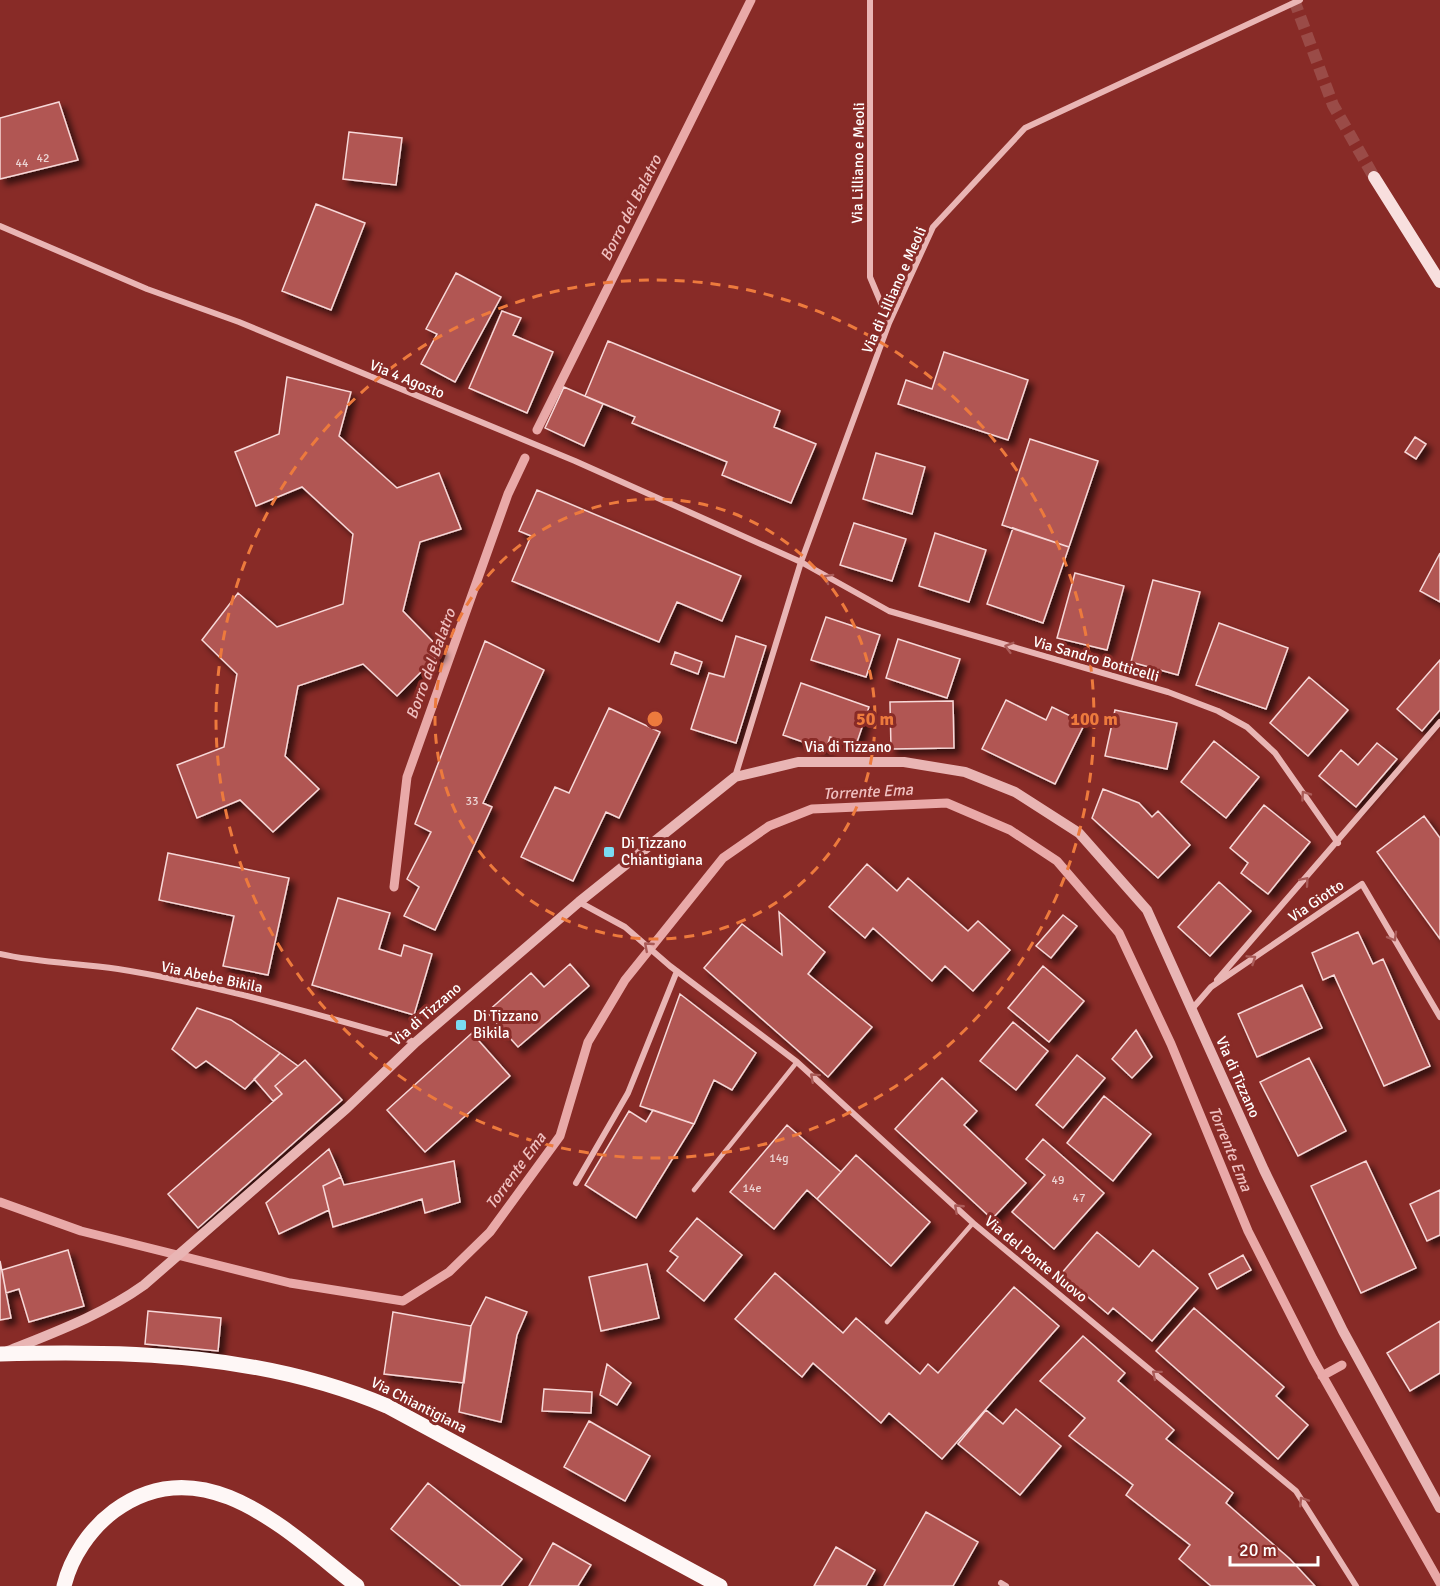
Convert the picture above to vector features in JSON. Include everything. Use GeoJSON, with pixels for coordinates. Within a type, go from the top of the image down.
{"type":"FeatureCollection","features":[{"type":"Feature","properties":{"kind":"main road"},"geometry":{"type":"LineString","coordinates":[[1374,177],[1440,282]]}},
{"type":"Feature","properties":{"kind":"main road","name":"Via Chiantigiana"},"geometry":{"type":"LineString","coordinates":[[1,1354],[189,1358],[257,1366],[354,1392],[395,1410],[720,1586]]}},
{"type":"Feature","properties":{"kind":"main road"},"geometry":{"type":"LineString","coordinates":[[64,1586],[78,1553],[105,1518],[140,1496],[160,1490],[184,1488],[204,1489],[228,1495],[253,1507],[357,1586]]}},
{"type":"Feature","properties":{"kind":"street","name":"Via Lilliano e Meoli"},"geometry":{"type":"LineString","coordinates":[[870,0],[870,277],[889,322]]}},
{"type":"Feature","properties":{"kind":"street","name":"Via di Lilliano e Meoli"},"geometry":{"type":"LineString","coordinates":[[735,777],[801,562],[889,322],[933,227],[1025,128],[1300,0]]}},
{"type":"Feature","properties":{"kind":"street","name":"Via 4 Agosto"},"geometry":{"type":"LineString","coordinates":[[0,226],[147,289],[239,322],[575,461],[801,562]]}},
{"type":"Feature","properties":{"kind":"street","name":"Via Sandro Botticelli"},"geometry":{"type":"LineString","coordinates":[[801,562],[889,611],[1168,692],[1218,711],[1247,727],[1275,753],[1338,843]]}},
{"type":"Feature","properties":{"kind":"street"},"geometry":{"type":"LineString","coordinates":[[1211,987],[1338,843],[1440,722]]}},
{"type":"Feature","properties":{"kind":"street","name":"Via di Tizzano"},"geometry":{"type":"LineString","coordinates":[[1,1354],[86,1319],[122,1301],[144,1286],[347,1108],[416,1041],[579,902],[735,777],[798,762],[904,762],[965,772],[1015,792],[1079,833],[1147,910],[1264,1170],[1343,1331],[1440,1508]]}},
{"type":"Feature","properties":{"kind":"street","name":"Via Giotto"},"geometry":{"type":"LineString","coordinates":[[1191,1010],[1211,987],[1362,884],[1440,1017]]}},
{"type":"Feature","properties":{"kind":"street","name":"Via del Ponte Nuovo"},"geometry":{"type":"LineString","coordinates":[[579,902],[625,927],[670,966],[797,1062],[973,1223],[1296,1491],[1356,1586]]}},
{"type":"Feature","properties":{"kind":"street","name":"Via Abebe Bikila"},"geometry":{"type":"LineString","coordinates":[[0,954],[32,962],[117,969],[245,995],[416,1041]]}},
{"type":"Feature","properties":{"kind":"street"},"geometry":{"type":"LineString","coordinates":[[576,1183],[628,1093],[678,971]]}},
{"type":"Feature","properties":{"kind":"lane"},"geometry":{"type":"LineString","coordinates":[[694,1190],[797,1062]]}},
{"type":"Feature","properties":{"kind":"lane"},"geometry":{"type":"LineString","coordinates":[[887,1322],[973,1223]]}},
{"type":"Feature","properties":{"kind":"building"},"geometry":{"type":"Polygon","coordinates":[[[59,102],[78,160],[0,179],[0,118],[59,102]]]}},
{"type":"Feature","properties":{"kind":"building"},"geometry":{"type":"Polygon","coordinates":[[[349,132],[402,138],[396,185],[343,179],[349,132]]]}},
{"type":"Feature","properties":{"kind":"building"},"geometry":{"type":"Polygon","coordinates":[[[316,204],[365,223],[331,310],[282,291],[316,204]]]}},
{"type":"Feature","properties":{"kind":"building"},"geometry":{"type":"Polygon","coordinates":[[[456,273],[501,297],[455,382],[421,364],[437,334],[426,329],[456,273]]]}},
{"type":"Feature","properties":{"kind":"building"},"geometry":{"type":"Polygon","coordinates":[[[502,311],[521,318],[513,335],[553,352],[527,413],[469,388],[502,311]]]}},
{"type":"Feature","properties":{"kind":"building"},"geometry":{"type":"Polygon","coordinates":[[[608,341],[780,411],[774,427],[816,444],[791,503],[722,475],[727,462],[632,423],[635,417],[585,396],[608,341]]]}},
{"type":"Feature","properties":{"kind":"building"},"geometry":{"type":"Polygon","coordinates":[[[944,352],[1028,380],[1008,440],[898,404],[906,380],[932,389],[944,352]]]}},
{"type":"Feature","properties":{"kind":"building"},"geometry":{"type":"Polygon","coordinates":[[[287,377],[351,392],[339,436],[397,488],[439,473],[461,529],[420,542],[403,611],[442,651],[397,696],[363,664],[298,686],[285,756],[319,789],[273,832],[240,800],[197,818],[177,765],[224,747],[237,674],[202,640],[238,593],[277,627],[343,604],[353,534],[302,487],[256,506],[235,452],[279,434],[287,377]]]}},
{"type":"Feature","properties":{"kind":"building"},"geometry":{"type":"Polygon","coordinates":[[[564,387],[603,404],[584,446],[545,428],[564,387]]]}},
{"type":"Feature","properties":{"kind":"building"},"geometry":{"type":"Polygon","coordinates":[[[1415,437],[1426,444],[1416,459],[1405,452],[1415,437]]]}},
{"type":"Feature","properties":{"kind":"building"},"geometry":{"type":"Polygon","coordinates":[[[1030,439],[1098,461],[1069,547],[1002,525],[1030,439]]]}},
{"type":"Feature","properties":{"kind":"building"},"geometry":{"type":"Polygon","coordinates":[[[876,453],[925,467],[912,514],[863,499],[876,453]]]}},
{"type":"Feature","properties":{"kind":"building"},"geometry":{"type":"Polygon","coordinates":[[[537,490],[741,576],[722,621],[677,602],[659,642],[512,581],[531,536],[519,531],[537,490]]]}},
{"type":"Feature","properties":{"kind":"building"},"geometry":{"type":"Polygon","coordinates":[[[854,523],[906,539],[892,581],[840,565],[854,523]]]}},
{"type":"Feature","properties":{"kind":"building"},"geometry":{"type":"Polygon","coordinates":[[[1013,528],[1069,547],[1043,623],[987,604],[1013,528]]]}},
{"type":"Feature","properties":{"kind":"building"},"geometry":{"type":"Polygon","coordinates":[[[935,533],[986,550],[969,602],[919,586],[935,533]]]}},
{"type":"Feature","properties":{"kind":"building"},"geometry":{"type":"Polygon","coordinates":[[[1440,553],[1440,602],[1420,591],[1440,553]]]}},
{"type":"Feature","properties":{"kind":"building"},"geometry":{"type":"Polygon","coordinates":[[[1075,573],[1124,586],[1107,650],[1057,638],[1075,573]]]}},
{"type":"Feature","properties":{"kind":"building"},"geometry":{"type":"Polygon","coordinates":[[[1153,580],[1200,592],[1178,675],[1131,662],[1153,580]]]}},
{"type":"Feature","properties":{"kind":"building"},"geometry":{"type":"Polygon","coordinates":[[[826,617],[880,635],[866,677],[811,660],[826,617]]]}},
{"type":"Feature","properties":{"kind":"building"},"geometry":{"type":"Polygon","coordinates":[[[1219,623],[1288,648],[1266,709],[1196,685],[1219,623]]]}},
{"type":"Feature","properties":{"kind":"building"},"geometry":{"type":"Polygon","coordinates":[[[736,636],[766,646],[736,743],[691,729],[709,673],[724,677],[736,636]]]}},
{"type":"Feature","properties":{"kind":"building"},"geometry":{"type":"Polygon","coordinates":[[[898,639],[960,659],[947,698],[886,678],[898,639]]]}},
{"type":"Feature","properties":{"kind":"building"},"geometry":{"type":"Polygon","coordinates":[[[485,641],[544,670],[483,803],[492,807],[435,930],[404,916],[419,887],[407,879],[431,832],[415,824],[485,641]]]}},
{"type":"Feature","properties":{"kind":"building"},"geometry":{"type":"Polygon","coordinates":[[[675,652],[702,662],[698,674],[671,664],[675,652]]]}},
{"type":"Feature","properties":{"kind":"building"},"geometry":{"type":"Polygon","coordinates":[[[1440,660],[1440,710],[1422,731],[1397,709],[1440,660]]]}},
{"type":"Feature","properties":{"kind":"building"},"geometry":{"type":"Polygon","coordinates":[[[1309,677],[1348,710],[1308,756],[1270,723],[1309,677]]]}},
{"type":"Feature","properties":{"kind":"building"},"geometry":{"type":"Polygon","coordinates":[[[801,683],[869,707],[856,745],[830,737],[826,750],[783,735],[801,683]]]}},
{"type":"Feature","properties":{"kind":"building"},"geometry":{"type":"Polygon","coordinates":[[[1006,700],[1046,720],[1052,707],[1085,723],[1055,784],[982,749],[1006,700]]]}},
{"type":"Feature","properties":{"kind":"building"},"geometry":{"type":"Polygon","coordinates":[[[953,701],[954,748],[891,749],[890,702],[953,701]]]}},
{"type":"Feature","properties":{"kind":"building"},"geometry":{"type":"Polygon","coordinates":[[[609,708],[660,732],[619,818],[606,812],[573,881],[521,857],[555,787],[569,793],[609,708]]]}},
{"type":"Feature","properties":{"kind":"building"},"geometry":{"type":"Polygon","coordinates":[[[1115,710],[1177,723],[1167,769],[1105,756],[1115,710]]]}},
{"type":"Feature","properties":{"kind":"building"},"geometry":{"type":"Polygon","coordinates":[[[1214,741],[1259,777],[1226,818],[1181,782],[1214,741]]]}},
{"type":"Feature","properties":{"kind":"building"},"geometry":{"type":"Polygon","coordinates":[[[1377,743],[1397,759],[1356,807],[1319,776],[1341,750],[1358,765],[1377,743]]]}},
{"type":"Feature","properties":{"kind":"building"},"geometry":{"type":"Polygon","coordinates":[[[1103,789],[1139,803],[1152,817],[1158,811],[1190,845],[1158,878],[1092,818],[1103,789]]]}},
{"type":"Feature","properties":{"kind":"building"},"geometry":{"type":"Polygon","coordinates":[[[1264,805],[1310,842],[1268,894],[1241,873],[1248,863],[1230,848],[1264,805]]]}},
{"type":"Feature","properties":{"kind":"building"},"geometry":{"type":"Polygon","coordinates":[[[1424,816],[1440,838],[1440,939],[1377,852],[1424,816]]]}},
{"type":"Feature","properties":{"kind":"building"},"geometry":{"type":"Polygon","coordinates":[[[168,853],[289,878],[268,975],[223,966],[234,916],[159,900],[168,853]]]}},
{"type":"Feature","properties":{"kind":"building"},"geometry":{"type":"Polygon","coordinates":[[[867,864],[897,891],[908,878],[968,931],[978,921],[1010,950],[973,991],[945,966],[932,981],[873,928],[865,938],[829,907],[867,864]]]}},
{"type":"Feature","properties":{"kind":"building"},"geometry":{"type":"Polygon","coordinates":[[[1219,882],[1251,911],[1210,956],[1178,927],[1219,882]]]}},
{"type":"Feature","properties":{"kind":"building"},"geometry":{"type":"Polygon","coordinates":[[[338,898],[390,913],[379,949],[401,956],[404,945],[432,954],[414,1015],[312,985],[338,898]]]}},
{"type":"Feature","properties":{"kind":"building"},"geometry":{"type":"Polygon","coordinates":[[[779,912],[825,952],[808,974],[872,1027],[828,1077],[704,968],[742,924],[782,955],[779,912]]]}},
{"type":"Feature","properties":{"kind":"building"},"geometry":{"type":"Polygon","coordinates":[[[1063,915],[1077,926],[1051,958],[1036,946],[1063,915]]]}},
{"type":"Feature","properties":{"kind":"building"},"geometry":{"type":"Polygon","coordinates":[[[1358,932],[1373,964],[1383,959],[1430,1066],[1384,1086],[1334,975],[1323,980],[1312,953],[1358,932]]]}},
{"type":"Feature","properties":{"kind":"building"},"geometry":{"type":"Polygon","coordinates":[[[570,964],[589,986],[518,1047],[487,1012],[531,973],[544,987],[570,964]]]}},
{"type":"Feature","properties":{"kind":"building"},"geometry":{"type":"Polygon","coordinates":[[[1043,966],[1084,1001],[1049,1042],[1008,1008],[1043,966]]]}},
{"type":"Feature","properties":{"kind":"building"},"geometry":{"type":"Polygon","coordinates":[[[1302,985],[1322,1028],[1257,1057],[1238,1014],[1302,985]]]}},
{"type":"Feature","properties":{"kind":"building"},"geometry":{"type":"Polygon","coordinates":[[[680,994],[756,1053],[732,1090],[714,1080],[694,1124],[640,1106],[680,994]]]}},
{"type":"Feature","properties":{"kind":"building"},"geometry":{"type":"Polygon","coordinates":[[[197,1008],[231,1020],[280,1053],[245,1089],[206,1061],[196,1068],[172,1049],[197,1008]]]}},
{"type":"Feature","properties":{"kind":"building"},"geometry":{"type":"Polygon","coordinates":[[[1013,1022],[1048,1051],[1016,1090],[980,1061],[1013,1022]]]}},
{"type":"Feature","properties":{"kind":"building"},"geometry":{"type":"Polygon","coordinates":[[[1136,1030],[1152,1057],[1132,1078],[1112,1059],[1136,1030]]]}},
{"type":"Feature","properties":{"kind":"building"},"geometry":{"type":"Polygon","coordinates":[[[472,1033],[510,1076],[425,1152],[387,1110],[472,1033]]]}},
{"type":"Feature","properties":{"kind":"building"},"geometry":{"type":"Polygon","coordinates":[[[280,1053],[298,1066],[275,1086],[282,1094],[273,1101],[254,1079],[280,1053]]]}},
{"type":"Feature","properties":{"kind":"building"},"geometry":{"type":"Polygon","coordinates":[[[1077,1055],[1105,1078],[1063,1128],[1036,1105],[1077,1055]]]}},
{"type":"Feature","properties":{"kind":"building"},"geometry":{"type":"Polygon","coordinates":[[[1309,1058],[1346,1131],[1298,1156],[1260,1082],[1309,1058]]]}},
{"type":"Feature","properties":{"kind":"building"},"geometry":{"type":"Polygon","coordinates":[[[305,1060],[342,1100],[198,1228],[168,1194],[282,1094],[275,1086],[305,1060]]]}},
{"type":"Feature","properties":{"kind":"building"},"geometry":{"type":"Polygon","coordinates":[[[942,1078],[977,1111],[964,1125],[1026,1183],[992,1219],[895,1129],[942,1078]]]}},
{"type":"Feature","properties":{"kind":"building"},"geometry":{"type":"Polygon","coordinates":[[[1104,1096],[1151,1134],[1113,1181],[1067,1143],[1104,1096]]]}},
{"type":"Feature","properties":{"kind":"building"},"geometry":{"type":"Polygon","coordinates":[[[653,1110],[694,1124],[636,1218],[585,1185],[629,1111],[646,1122],[653,1110]]]}},
{"type":"Feature","properties":{"kind":"building"},"geometry":{"type":"Polygon","coordinates":[[[787,1125],[841,1172],[817,1199],[807,1190],[774,1229],[730,1192],[787,1125]]]}},
{"type":"Feature","properties":{"kind":"building"},"geometry":{"type":"Polygon","coordinates":[[[1043,1139],[1104,1193],[1054,1249],[1012,1212],[1045,1175],[1026,1159],[1043,1139]]]}},
{"type":"Feature","properties":{"kind":"building"},"geometry":{"type":"Polygon","coordinates":[[[329,1149],[341,1177],[323,1186],[329,1210],[279,1234],[266,1203],[329,1149]]]}},
{"type":"Feature","properties":{"kind":"building"},"geometry":{"type":"Polygon","coordinates":[[[856,1155],[930,1222],[891,1266],[817,1199],[856,1155]]]}},
{"type":"Feature","properties":{"kind":"building"},"geometry":{"type":"Polygon","coordinates":[[[454,1161],[460,1202],[425,1213],[422,1199],[333,1227],[323,1186],[341,1177],[344,1185],[454,1161]]]}},
{"type":"Feature","properties":{"kind":"building"},"geometry":{"type":"Polygon","coordinates":[[[1366,1161],[1416,1268],[1361,1293],[1311,1186],[1366,1161]]]}},
{"type":"Feature","properties":{"kind":"building"},"geometry":{"type":"Polygon","coordinates":[[[1440,1190],[1440,1235],[1427,1241],[1410,1204],[1440,1190]]]}},
{"type":"Feature","properties":{"kind":"building"},"geometry":{"type":"Polygon","coordinates":[[[697,1218],[742,1255],[704,1301],[667,1271],[678,1257],[670,1251],[697,1218]]]}},
{"type":"Feature","properties":{"kind":"building"},"geometry":{"type":"Polygon","coordinates":[[[1097,1232],[1139,1267],[1153,1250],[1198,1288],[1152,1341],[1113,1308],[1108,1314],[1061,1274],[1097,1232]]]}},
{"type":"Feature","properties":{"kind":"building"},"geometry":{"type":"Polygon","coordinates":[[[68,1250],[84,1306],[29,1322],[19,1289],[6,1293],[2,1270],[68,1250]]]}},
{"type":"Feature","properties":{"kind":"building"},"geometry":{"type":"Polygon","coordinates":[[[1243,1255],[1251,1270],[1217,1289],[1209,1274],[1243,1255]]]}},
{"type":"Feature","properties":{"kind":"building"},"geometry":{"type":"Polygon","coordinates":[[[0,1261],[11,1318],[0,1320],[0,1261]]]}},
{"type":"Feature","properties":{"kind":"building"},"geometry":{"type":"Polygon","coordinates":[[[647,1264],[659,1318],[601,1331],[589,1277],[647,1264]]]}},
{"type":"Feature","properties":{"kind":"building"},"geometry":{"type":"Polygon","coordinates":[[[775,1273],[843,1333],[856,1318],[920,1374],[928,1364],[938,1373],[1014,1287],[1059,1326],[942,1459],[889,1413],[881,1423],[813,1363],[802,1377],[735,1319],[775,1273]]]}},
{"type":"Feature","properties":{"kind":"building"},"geometry":{"type":"Polygon","coordinates":[[[486,1297],[527,1312],[517,1335],[501,1422],[459,1412],[471,1326],[486,1297]]]}},
{"type":"Feature","properties":{"kind":"building"},"geometry":{"type":"Polygon","coordinates":[[[1194,1308],[1284,1387],[1276,1396],[1308,1425],[1278,1459],[1156,1351],[1194,1308]]]}},
{"type":"Feature","properties":{"kind":"building"},"geometry":{"type":"Polygon","coordinates":[[[148,1311],[221,1318],[218,1351],[145,1344],[148,1311]]]}},
{"type":"Feature","properties":{"kind":"building"},"geometry":{"type":"Polygon","coordinates":[[[393,1312],[471,1326],[464,1383],[384,1374],[393,1312]]]}},
{"type":"Feature","properties":{"kind":"building"},"geometry":{"type":"Polygon","coordinates":[[[1440,1321],[1440,1373],[1410,1391],[1387,1353],[1440,1321]]]}},
{"type":"Feature","properties":{"kind":"building"},"geometry":{"type":"Polygon","coordinates":[[[1083,1336],[1125,1373],[1118,1381],[1174,1430],[1166,1439],[1233,1493],[1226,1503],[1290,1559],[1315,1586],[1211,1586],[1179,1559],[1190,1545],[1126,1495],[1133,1485],[1069,1436],[1085,1418],[1040,1381],[1083,1336]]]}},
{"type":"Feature","properties":{"kind":"building"},"geometry":{"type":"Polygon","coordinates":[[[607,1364],[631,1383],[617,1405],[600,1395],[607,1364]]]}},
{"type":"Feature","properties":{"kind":"building"},"geometry":{"type":"Polygon","coordinates":[[[544,1389],[592,1392],[591,1413],[542,1411],[544,1389]]]}},
{"type":"Feature","properties":{"kind":"building"},"geometry":{"type":"Polygon","coordinates":[[[1016,1409],[1061,1446],[1020,1495],[958,1444],[986,1410],[1003,1424],[1016,1409]]]}},
{"type":"Feature","properties":{"kind":"building"},"geometry":{"type":"Polygon","coordinates":[[[589,1421],[650,1456],[625,1501],[564,1467],[589,1421]]]}},
{"type":"Feature","properties":{"kind":"building"},"geometry":{"type":"Polygon","coordinates":[[[428,1483],[522,1559],[501,1586],[461,1586],[391,1529],[428,1483]]]}},
{"type":"Feature","properties":{"kind":"building"},"geometry":{"type":"Polygon","coordinates":[[[926,1512],[978,1542],[953,1586],[884,1586],[926,1512]]]}},
{"type":"Feature","properties":{"kind":"building"},"geometry":{"type":"Polygon","coordinates":[[[553,1543],[591,1565],[578,1586],[529,1586],[553,1543]]]}},
{"type":"Feature","properties":{"kind":"building"},"geometry":{"type":"Polygon","coordinates":[[[836,1547],[875,1570],[866,1586],[814,1586],[836,1547]]]}},
{"type":"Feature","properties":{"kind":"waterway","name":"Borro del Balatro"},"geometry":{"type":"LineString","coordinates":[[537,430],[751,0]]}},
{"type":"Feature","properties":{"kind":"waterway","name":"Borro del Balatro"},"geometry":{"type":"LineString","coordinates":[[394,887],[407,777],[508,494],[525,458]]}},
{"type":"Feature","properties":{"kind":"waterway","name":"Torrente Ema"},"geometry":{"type":"LineString","coordinates":[[0,1202],[81,1231],[290,1283],[403,1301],[449,1272],[490,1232],[560,1136],[588,1042],[625,980],[723,858],[769,826],[812,809],[947,803],[1010,830],[1057,861],[1119,933],[1171,1044],[1248,1231],[1313,1359],[1440,1583]]}},
{"type":"Feature","properties":{"kind":"waterway"},"geometry":{"type":"LineString","coordinates":[[1322,1376],[1342,1365]]}},
{"type":"Feature","properties":{"kind":"tunnel"},"geometry":{"type":"LineString","coordinates":[[1294,0],[1333,105],[1374,177]]}},
{"type":"Feature","properties":{"kind":"place","name":"Di Tizzano Chiantigiana"},"geometry":{"type":"Point","coordinates":[609,852]}},
{"type":"Feature","properties":{"kind":"place","name":"Di Tizzano Bikila"},"geometry":{"type":"Point","coordinates":[461,1025]}}]}
